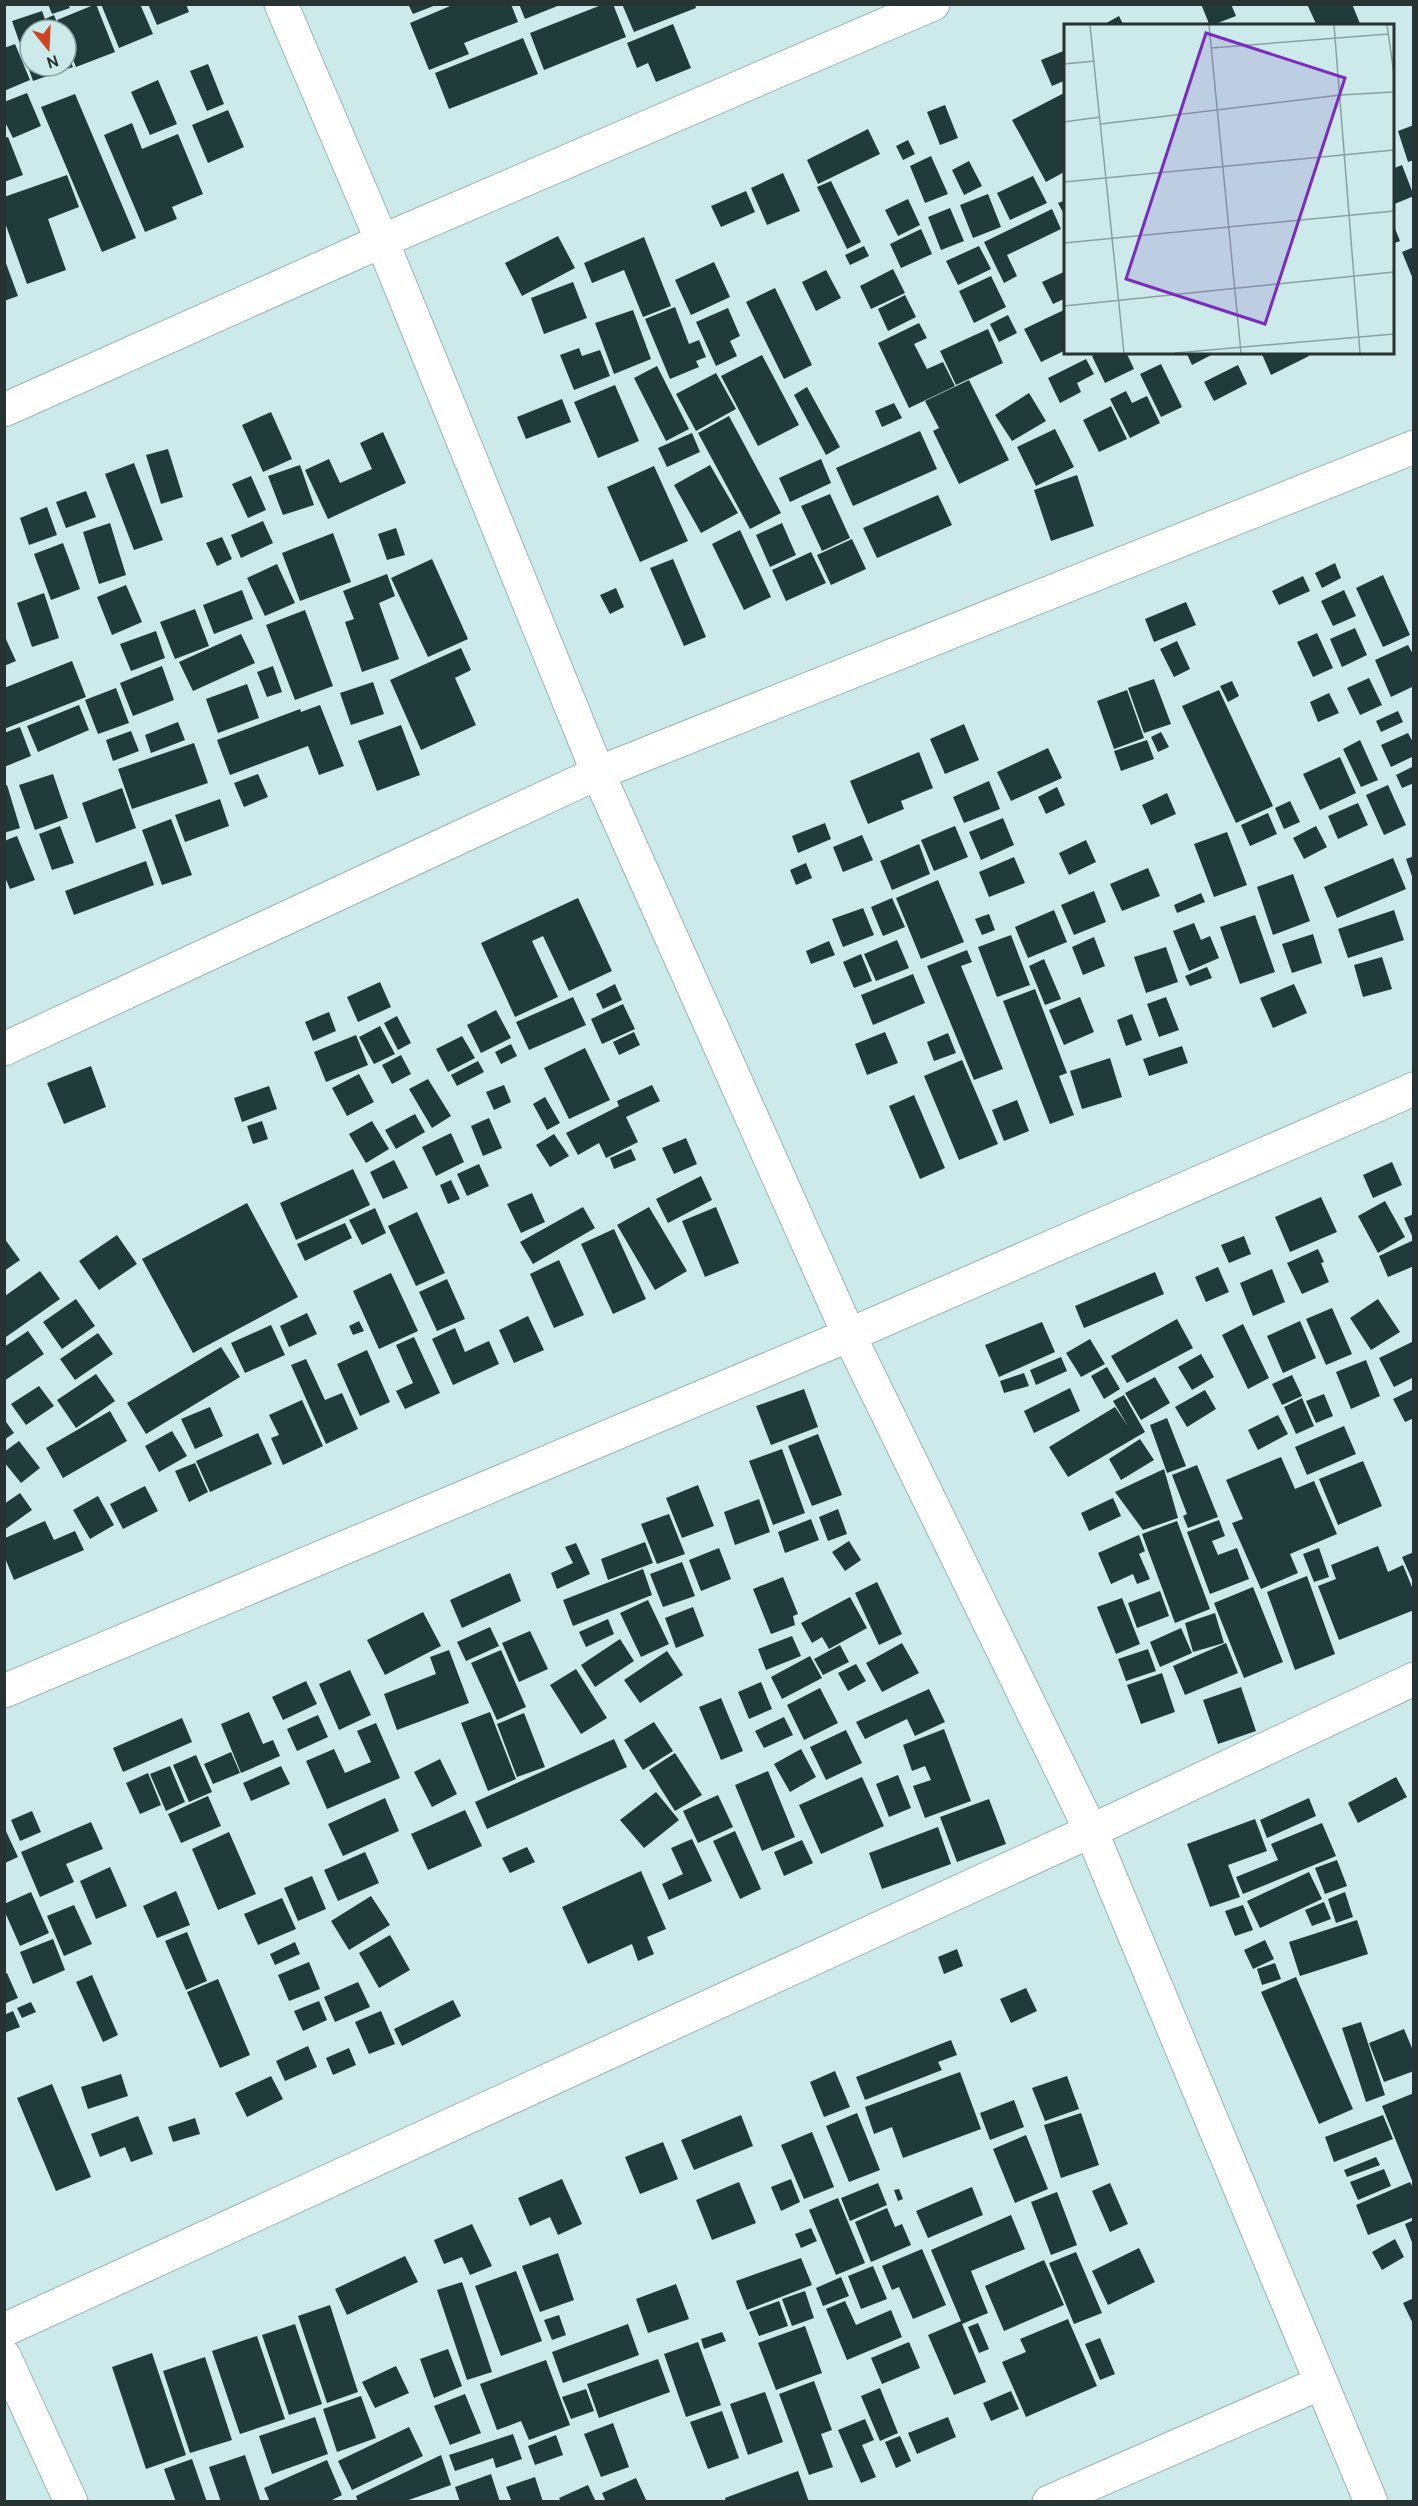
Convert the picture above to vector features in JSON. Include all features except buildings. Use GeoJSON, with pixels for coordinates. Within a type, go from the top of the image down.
{"type":"FeatureCollection","features":[{"type":"Feature","properties":{"kind":"street"},"geometry":{"type":"LineString","coordinates":[[281,4],[382,241],[597,772],[849,1335],[1091,1831],[1371,2502]]}},
{"type":"Feature","properties":{"kind":"street"},"geometry":{"type":"LineString","coordinates":[[4,410],[382,241],[933,4]]}},
{"type":"Feature","properties":{"kind":"street"},"geometry":{"type":"LineString","coordinates":[[4,1049],[597,772],[1413,447]]}},
{"type":"Feature","properties":{"kind":"street"},"geometry":{"type":"LineString","coordinates":[[4,1691],[849,1335],[1413,1089]]}},
{"type":"Feature","properties":{"kind":"street"},"geometry":{"type":"LineString","coordinates":[[4,2330],[1091,1831],[1413,1679]]}},
{"type":"Feature","properties":{"kind":"street"},"geometry":{"type":"LineString","coordinates":[[4,2356],[71,2502]]}},
{"type":"Feature","properties":{"kind":"street"},"geometry":{"type":"LineString","coordinates":[[1049,2502],[1321,2384]]}}]}
